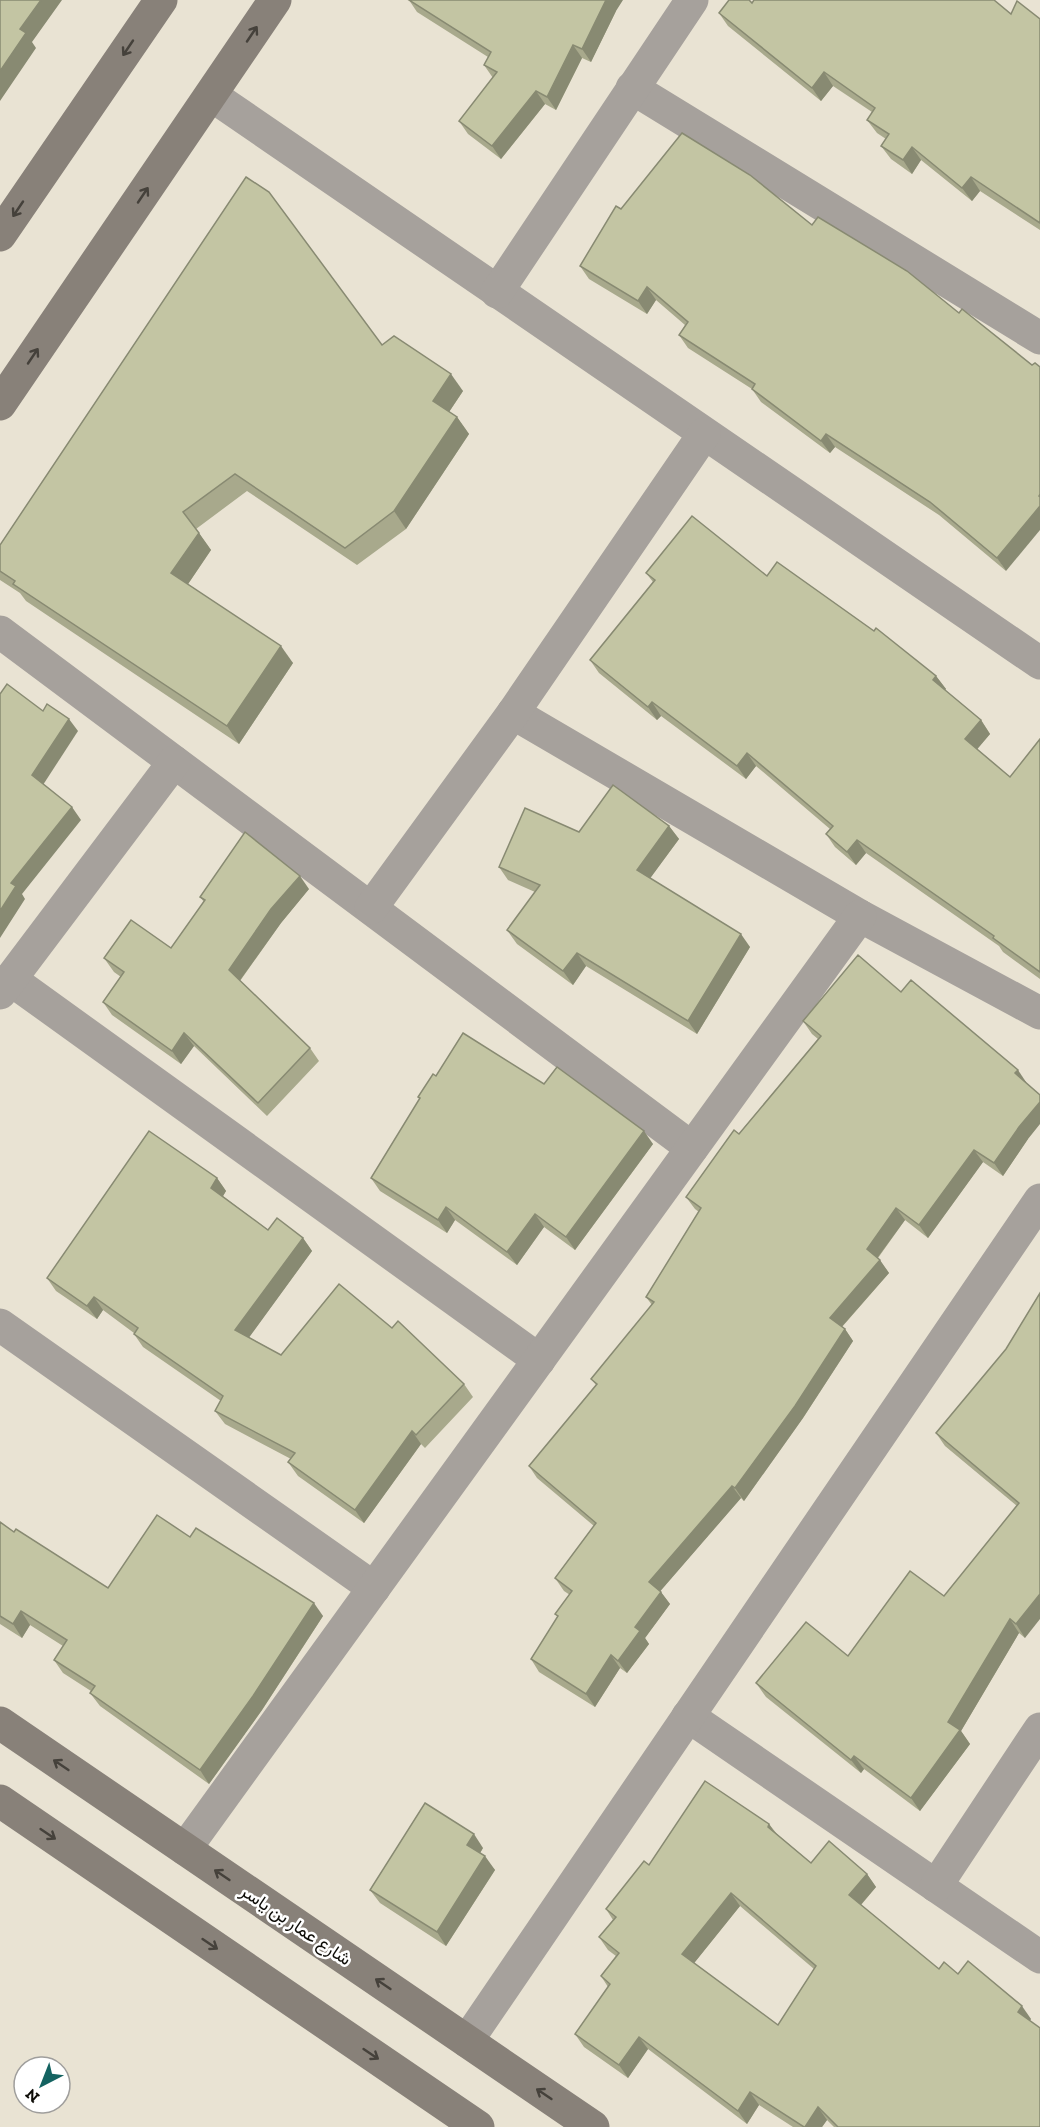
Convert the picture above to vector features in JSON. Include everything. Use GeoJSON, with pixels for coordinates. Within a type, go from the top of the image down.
{"type":"FeatureCollection","features":[{"type":"Feature","properties":{"kind":"street"},"geometry":{"type":"LineString","coordinates":[[0,236],[161,0]]}},
{"type":"Feature","properties":{"kind":"street"},"geometry":{"type":"LineString","coordinates":[[0,404],[275,0]]}},
{"type":"Feature","properties":{"kind":"street"},"geometry":{"type":"LineString","coordinates":[[497,292],[692,0]]}},
{"type":"Feature","properties":{"kind":"street"},"geometry":{"type":"LineString","coordinates":[[632,88],[1040,338]]}},
{"type":"Feature","properties":{"kind":"street"},"geometry":{"type":"LineString","coordinates":[[211,95],[1040,663]]}},
{"type":"Feature","properties":{"kind":"street"},"geometry":{"type":"LineString","coordinates":[[371,908],[513,713],[704,434]]}},
{"type":"Feature","properties":{"kind":"street"},"geometry":{"type":"LineString","coordinates":[[0,632],[692,1148]]}},
{"type":"Feature","properties":{"kind":"street"},"geometry":{"type":"LineString","coordinates":[[513,713],[860,916],[1040,1013]]}},
{"type":"Feature","properties":{"kind":"street"},"geometry":{"type":"LineString","coordinates":[[174,762],[5,986],[539,1360]]}},
{"type":"Feature","properties":{"kind":"street"},"geometry":{"type":"LineString","coordinates":[[185,1850],[860,916]]}},
{"type":"Feature","properties":{"kind":"street"},"geometry":{"type":"LineString","coordinates":[[467,2041],[1040,1200]]}},
{"type":"Feature","properties":{"kind":"street"},"geometry":{"type":"LineString","coordinates":[[0,1325],[374,1588]]}},
{"type":"Feature","properties":{"kind":"street"},"geometry":{"type":"LineString","coordinates":[[688,1716],[1040,1957]]}},
{"type":"Feature","properties":{"kind":"street","name":"شارع عمار بن ياسر"},"geometry":{"type":"LineString","coordinates":[[0,1723],[593,2127]]}},
{"type":"Feature","properties":{"kind":"street"},"geometry":{"type":"LineString","coordinates":[[936,1886],[1040,1729]]}},
{"type":"Feature","properties":{"kind":"street"},"geometry":{"type":"LineString","coordinates":[[0,1801],[478,2127]]}},
{"type":"Feature","properties":{"kind":"building"},"geometry":{"type":"Polygon","coordinates":[[[0,0],[41,0],[20,29],[26,33],[0,71],[0,0]]]}},
{"type":"Feature","properties":{"kind":"building"},"geometry":{"type":"Polygon","coordinates":[[[409,0],[606,0],[582,49],[573,45],[547,97],[536,91],[492,146],[459,121],[497,72],[484,65],[491,52],[409,0]]]}},
{"type":"Feature","properties":{"kind":"building"},"geometry":{"type":"Polygon","coordinates":[[[729,0],[749,0],[752,3],[754,0],[994,0],[1011,14],[1017,1],[1040,19],[1040,223],[971,177],[962,188],[912,147],[903,160],[881,146],[889,134],[867,120],[875,108],[824,72],[812,88],[719,13],[729,0]]]}},
{"type":"Feature","properties":{"kind":"building"},"geometry":{"type":"Polygon","coordinates":[[[682,133],[750,175],[812,225],[818,217],[907,271],[959,313],[962,309],[1032,365],[1035,363],[1040,367],[1040,506],[997,558],[930,502],[826,434],[821,441],[752,389],[755,384],[679,335],[688,322],[647,287],[638,301],[580,266],[616,206],[621,209],[682,133]]]}},
{"type":"Feature","properties":{"kind":"building"},"geometry":{"type":"Polygon","coordinates":[[[246,177],[269,192],[382,345],[394,336],[451,374],[433,401],[457,417],[394,511],[345,548],[235,474],[183,512],[199,533],[171,573],[281,646],[227,726],[13,584],[15,581],[0,571],[0,545],[246,177]]]}},
{"type":"Feature","properties":{"kind":"building"},"geometry":{"type":"Polygon","coordinates":[[[692,516],[767,576],[777,562],[874,631],[876,628],[936,676],[933,680],[981,720],[965,739],[1010,777],[1040,739],[1040,972],[993,938],[994,936],[857,840],[847,852],[826,834],[833,826],[747,753],[737,766],[652,702],[648,707],[590,660],[655,580],[646,573],[692,516]]]}},
{"type":"Feature","properties":{"kind":"building"},"geometry":{"type":"Polygon","coordinates":[[[7,684],[43,711],[47,704],[69,719],[32,775],[72,807],[11,883],[16,886],[0,911],[0,694],[7,684]]]}},
{"type":"Feature","properties":{"kind":"building"},"geometry":{"type":"Polygon","coordinates":[[[613,785],[669,826],[637,870],[741,934],[688,1021],[577,953],[563,971],[507,930],[540,885],[499,867],[525,808],[579,832],[613,785]]]}},
{"type":"Feature","properties":{"kind":"building"},"geometry":{"type":"Polygon","coordinates":[[[245,832],[300,876],[271,909],[229,970],[310,1048],[258,1103],[184,1033],[172,1051],[103,1002],[124,972],[104,958],[131,920],[171,948],[205,900],[200,897],[245,832]]]}},
{"type":"Feature","properties":{"kind":"building"},"geometry":{"type":"Polygon","coordinates":[[[858,955],[901,992],[911,980],[1018,1070],[1015,1073],[1040,1095],[1040,1102],[994,1163],[974,1150],[919,1225],[896,1208],[867,1249],[880,1260],[830,1318],[845,1329],[795,1406],[735,1488],[732,1486],[649,1582],[661,1592],[635,1627],[640,1631],[618,1661],[611,1655],[586,1694],[531,1659],[558,1616],[555,1614],[572,1591],[555,1578],[596,1523],[529,1466],[597,1384],[591,1379],[654,1302],[646,1297],[701,1208],[686,1197],[734,1130],[739,1134],[821,1036],[803,1021],[858,955]]]}},
{"type":"Feature","properties":{"kind":"building"},"geometry":{"type":"Polygon","coordinates":[[[463,1033],[544,1084],[557,1067],[644,1131],[566,1237],[535,1214],[507,1252],[446,1207],[438,1220],[371,1178],[420,1098],[418,1097],[433,1074],[436,1076],[463,1033]]]}},
{"type":"Feature","properties":{"kind":"building"},"geometry":{"type":"Polygon","coordinates":[[[149,1131],[217,1178],[211,1188],[268,1230],[277,1218],[303,1238],[235,1330],[281,1355],[339,1284],[392,1328],[398,1321],[464,1384],[416,1435],[412,1431],[355,1510],[288,1462],[295,1453],[215,1411],[223,1396],[134,1334],[138,1328],[94,1297],[87,1306],[47,1278],[149,1131]]]}},
{"type":"Feature","properties":{"kind":"building"},"geometry":{"type":"Polygon","coordinates":[[[1040,1293],[1040,1594],[1016,1624],[1010,1619],[948,1722],[960,1730],[911,1798],[854,1756],[851,1760],[756,1683],[806,1622],[848,1656],[910,1571],[944,1596],[1019,1503],[936,1433],[1006,1349],[1040,1293]]]}},
{"type":"Feature","properties":{"kind":"building"},"geometry":{"type":"Polygon","coordinates":[[[157,1515],[190,1537],[196,1528],[314,1603],[253,1696],[200,1770],[90,1693],[95,1686],[54,1660],[67,1640],[21,1611],[13,1624],[0,1616],[0,1522],[14,1532],[16,1529],[108,1588],[157,1515]]]}},
{"type":"Feature","properties":{"kind":"building"},"geometry":{"type":"Polygon","coordinates":[[[705,1781],[769,1824],[768,1827],[811,1863],[829,1841],[867,1874],[849,1895],[939,1969],[944,1962],[958,1974],[968,1961],[1022,2006],[1018,2012],[1040,2028],[1040,2127],[838,2127],[818,2107],[804,2127],[750,2092],[738,2111],[639,2037],[619,2065],[575,2034],[610,1984],[601,1976],[619,1953],[599,1937],[616,1917],[606,1909],[644,1861],[649,1865],[705,1781]],[[731,1893],[682,1954],[778,2025],[816,1966],[731,1893]]]}},
{"type":"Feature","properties":{"kind":"building"},"geometry":{"type":"Polygon","coordinates":[[[425,1803],[474,1834],[467,1845],[485,1856],[437,1932],[370,1890],[425,1803]]]}}]}
